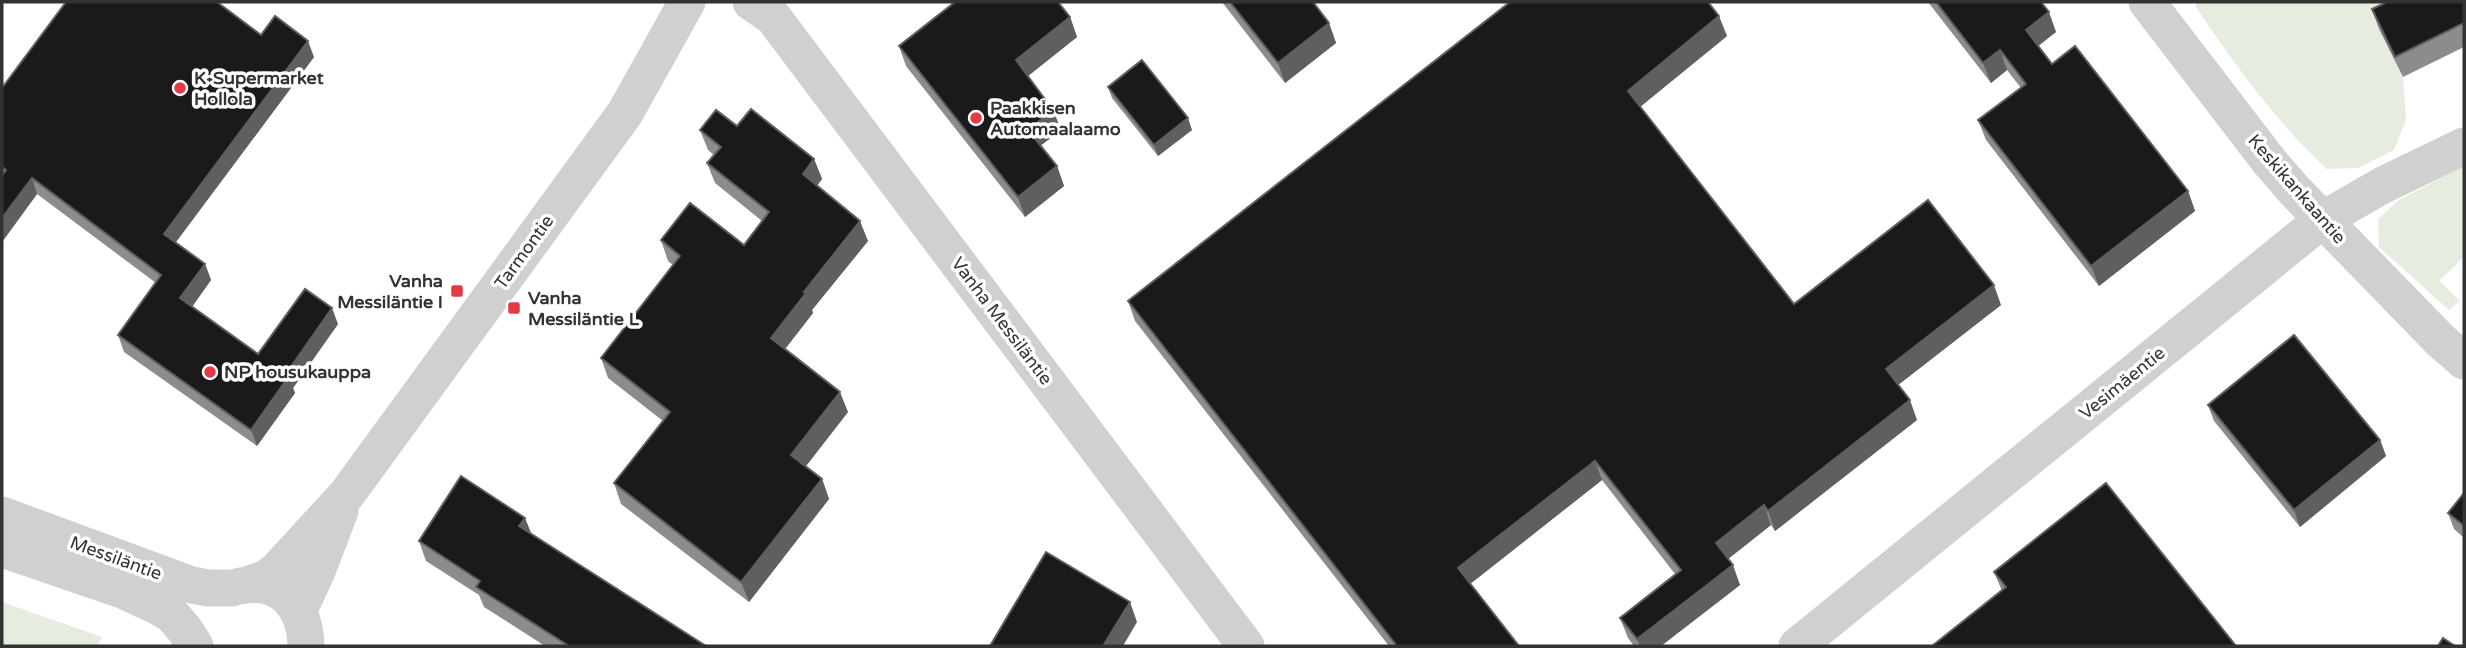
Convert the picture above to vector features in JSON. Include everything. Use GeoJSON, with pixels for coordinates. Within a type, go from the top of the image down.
{"type":"FeatureCollection","features":[{"type":"Feature","properties":{"kind":"street","name":"Tarmontie"},"geometry":{"type":"LineString","coordinates":[[197,646],[200,621],[207,607],[218,596],[267,578],[277,570],[346,494],[625,113],[687,2]]}},
{"type":"Feature","properties":{"kind":"street","name":"Vanha Messiläntie"},"geometry":{"type":"LineString","coordinates":[[751,2],[773,17],[1247,646]]}},
{"type":"Feature","properties":{"kind":"street","name":"Keskikankaantie"},"geometry":{"type":"LineString","coordinates":[[2147,2],[2269,162],[2322,220],[2464,361]]}},
{"type":"Feature","properties":{"kind":"street","name":"Vesimäentie"},"geometry":{"type":"LineString","coordinates":[[1797,646],[2322,220],[2382,186],[2464,146]]}},
{"type":"Feature","properties":{"kind":"street","name":"Tarmontie"},"geometry":{"type":"LineString","coordinates":[[308,633],[317,571],[346,494]]}},
{"type":"Feature","properties":{"kind":"street","name":"Messiläntie"},"geometry":{"type":"LineString","coordinates":[[2,515],[192,586],[241,586]]}},
{"type":"Feature","properties":{"kind":"street","name":"Messiläntie"},"geometry":{"type":"LineString","coordinates":[[2,549],[122,590],[159,607],[178,622],[197,646]]}},
{"type":"Feature","properties":{"kind":"street"},"geometry":{"type":"LineString","coordinates":[[241,586],[261,584],[281,592],[308,633]]}},
{"type":"Feature","properties":{"kind":"shaded area"},"geometry":{"type":"Polygon","coordinates":[[[2196,2],[2379,2],[2379,29],[2403,77],[2406,120],[2394,150],[2358,168],[2327,169],[2290,132],[2257,92],[2196,7],[2196,2]]]}},
{"type":"Feature","properties":{"kind":"shaded area"},"geometry":{"type":"Polygon","coordinates":[[[2464,166],[2464,257],[2439,281],[2460,301],[2449,310],[2379,247],[2378,219],[2399,200],[2464,166]]]}},
{"type":"Feature","properties":{"kind":"shaded area"},"geometry":{"type":"Polygon","coordinates":[[[2,602],[102,637],[97,646],[2,646],[2,602]]]}},
{"type":"Feature","properties":{"kind":"building"},"geometry":{"type":"Polygon","coordinates":[[[66,2],[217,2],[261,35],[275,16],[308,41],[164,234],[205,264],[180,298],[258,354],[305,289],[332,308],[251,430],[118,335],[161,275],[32,178],[2,218],[2,176],[6,170],[2,167],[2,88],[66,2]]]}},
{"type":"Feature","properties":{"kind":"building"},"geometry":{"type":"Polygon","coordinates":[[[955,2],[1058,2],[1070,17],[1016,60],[1053,110],[1028,130],[1057,166],[1018,197],[899,46],[955,2]]]}},
{"type":"Feature","properties":{"kind":"building"},"geometry":{"type":"Polygon","coordinates":[[[1230,2],[1313,2],[1329,23],[1278,63],[1230,2]]]}},
{"type":"Feature","properties":{"kind":"building"},"geometry":{"type":"Polygon","coordinates":[[[1510,2],[1708,2],[1719,16],[1628,91],[1794,304],[1928,200],[1994,285],[1886,369],[1910,400],[1768,511],[1764,505],[1716,543],[1733,565],[1637,639],[1620,618],[1681,570],[1595,461],[1458,568],[1519,646],[1397,646],[1128,301],[1510,2]]]}},
{"type":"Feature","properties":{"kind":"building"},"geometry":{"type":"Polygon","coordinates":[[[1936,2],[2041,2],[2049,12],[2026,30],[2052,64],[2075,46],[2188,191],[2091,266],[1978,120],[2026,84],[2000,50],[1983,63],[1936,2]]]}},
{"type":"Feature","properties":{"kind":"building"},"geometry":{"type":"Polygon","coordinates":[[[2387,2],[2464,2],[2464,23],[2395,57],[2372,9],[2387,2]]]}},
{"type":"Feature","properties":{"kind":"building"},"geometry":{"type":"Polygon","coordinates":[[[1142,60],[1188,118],[1154,145],[1108,87],[1142,60]]]}},
{"type":"Feature","properties":{"kind":"building"},"geometry":{"type":"Polygon","coordinates":[[[751,109],[814,159],[803,174],[860,221],[771,338],[840,392],[791,455],[822,479],[741,582],[614,483],[670,412],[601,358],[680,256],[661,240],[690,203],[744,245],[769,212],[707,163],[721,147],[700,130],[716,110],[737,126],[751,109]]]}},
{"type":"Feature","properties":{"kind":"building"},"geometry":{"type":"Polygon","coordinates":[[[2294,335],[2380,440],[2294,510],[2208,405],[2294,335]]]}},
{"type":"Feature","properties":{"kind":"building"},"geometry":{"type":"Polygon","coordinates":[[[461,476],[525,518],[519,526],[706,646],[569,646],[476,587],[480,581],[419,541],[461,476]]]}},
{"type":"Feature","properties":{"kind":"building"},"geometry":{"type":"Polygon","coordinates":[[[2106,483],[2236,646],[1932,646],[2006,587],[1994,572],[2106,483]]]}},
{"type":"Feature","properties":{"kind":"building"},"geometry":{"type":"Polygon","coordinates":[[[2464,493],[2464,526],[2448,513],[2464,493]]]}},
{"type":"Feature","properties":{"kind":"building"},"geometry":{"type":"Polygon","coordinates":[[[1046,552],[1130,602],[1103,646],[990,646],[1046,552]]]}},
{"type":"Feature","properties":{"kind":"building"},"geometry":{"type":"Polygon","coordinates":[[[2443,638],[2455,646],[2438,646],[2443,638]]]}},
{"type":"Feature","properties":{"kind":"place","name":"K-Supermarket Hollola"},"geometry":{"type":"Point","coordinates":[180,88]}},
{"type":"Feature","properties":{"kind":"place","name":"Paakkisen Automaalaamo"},"geometry":{"type":"Point","coordinates":[976,118]}},
{"type":"Feature","properties":{"kind":"place","name":"Vanha Messiläntie I"},"geometry":{"type":"Point","coordinates":[457,291]}},
{"type":"Feature","properties":{"kind":"place","name":"Vanha Messiläntie L"},"geometry":{"type":"Point","coordinates":[514,308]}},
{"type":"Feature","properties":{"kind":"place","name":"NP housukauppa"},"geometry":{"type":"Point","coordinates":[210,372]}}]}
